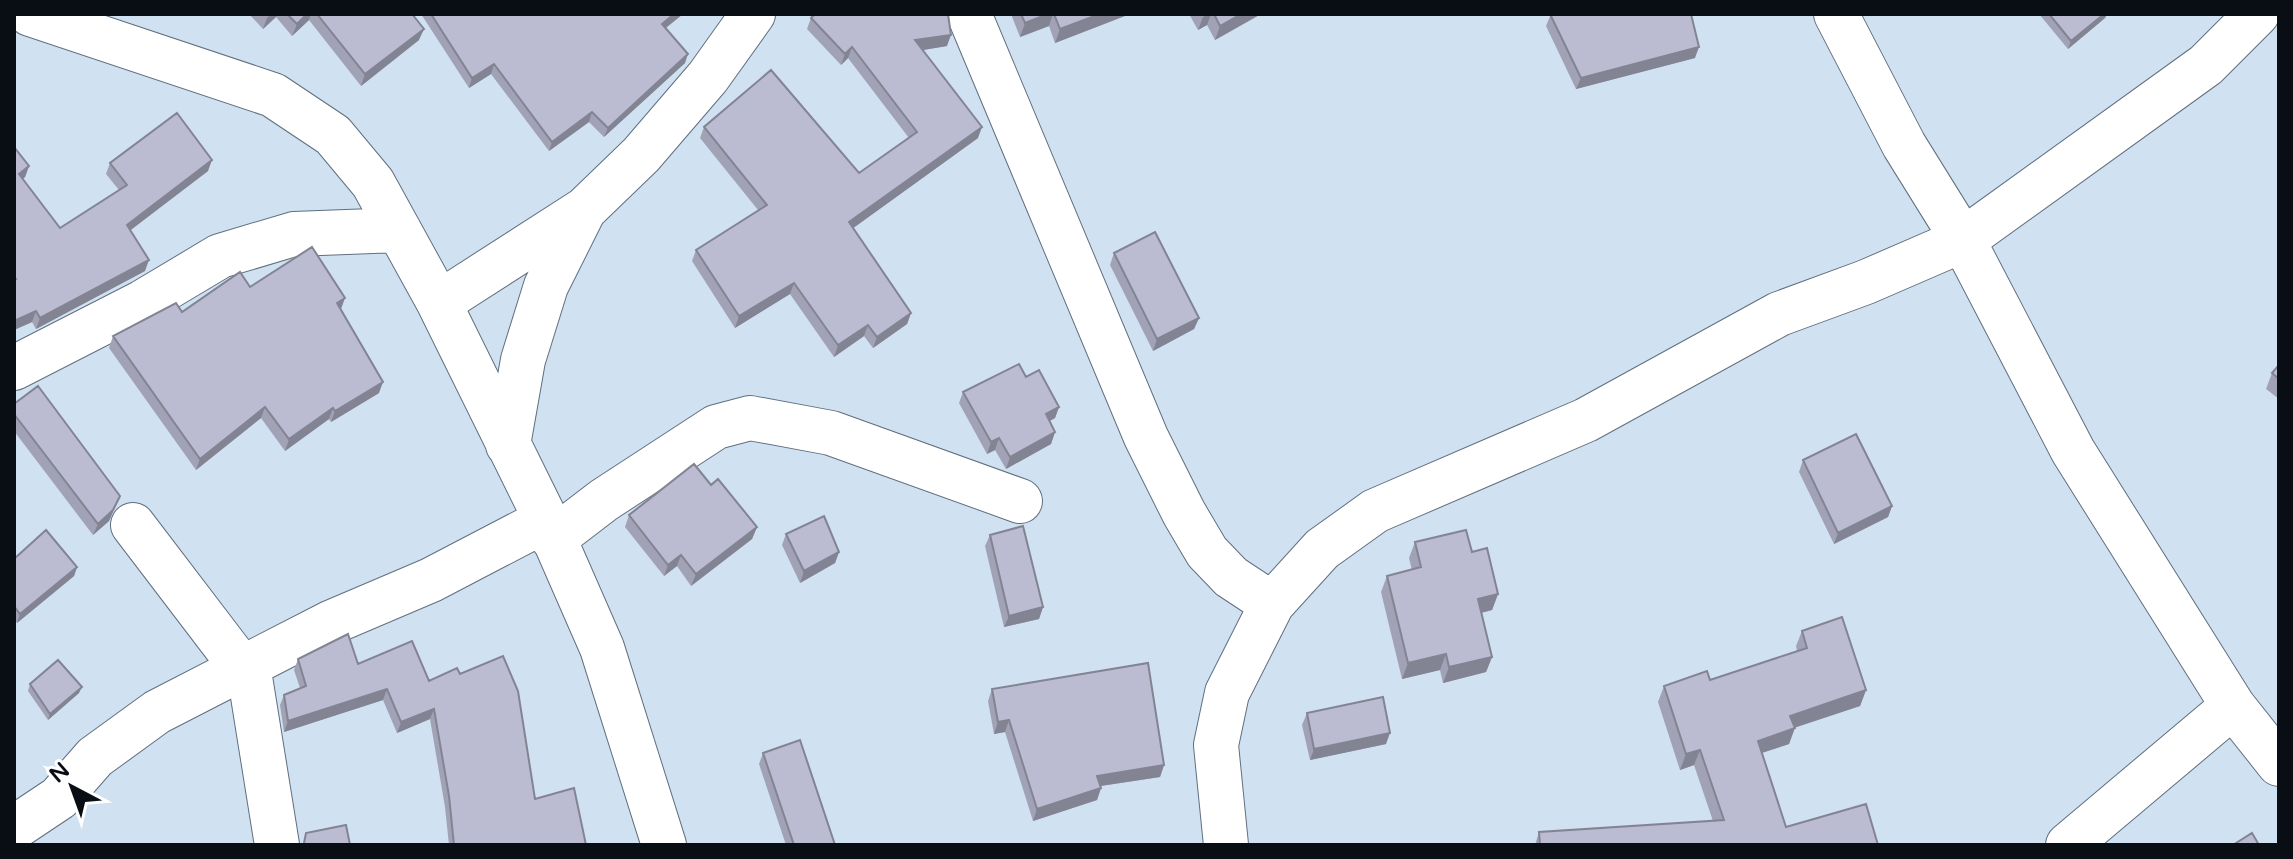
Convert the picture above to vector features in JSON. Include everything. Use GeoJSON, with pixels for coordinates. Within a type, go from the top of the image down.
{"type":"FeatureCollection","features":[{"type":"Feature","properties":{"kind":"street"},"geometry":{"type":"LineString","coordinates":[[30,14],[273,95],[333,135],[373,183],[439,303],[549,530],[602,648],[664,845]]}},
{"type":"Feature","properties":{"kind":"street"},"geometry":{"type":"LineString","coordinates":[[439,303],[584,210],[641,155],[708,77],[753,14]]}},
{"type":"Feature","properties":{"kind":"street"},"geometry":{"type":"LineString","coordinates":[[969,14],[1140,423],[1184,513],[1207,552],[1223,569],[1272,604]]}},
{"type":"Feature","properties":{"kind":"street"},"geometry":{"type":"LineString","coordinates":[[1836,14],[1904,145],[1963,240],[2073,451],[2233,706],[2279,764]]}},
{"type":"Feature","properties":{"kind":"street"},"geometry":{"type":"LineString","coordinates":[[1226,845],[1220,812],[1216,745],[1227,693],[1272,604],[1322,549],[1375,511],[1586,420],[1779,314],[1866,282],[1963,240],[2206,65],[2257,14]]}},
{"type":"Feature","properties":{"kind":"street"},"geometry":{"type":"LineString","coordinates":[[508,445],[523,360],[542,301],[584,210]]}},
{"type":"Feature","properties":{"kind":"street"},"geometry":{"type":"LineString","coordinates":[[14,368],[143,302],[220,256],[294,234],[399,230]]}},
{"type":"Feature","properties":{"kind":"street"},"geometry":{"type":"LineString","coordinates":[[14,828],[59,798],[95,757],[157,712],[330,623],[549,530],[604,500],[716,427],[750,418],[831,433],[1020,501]]}},
{"type":"Feature","properties":{"kind":"street"},"geometry":{"type":"LineString","coordinates":[[133,525],[245,666],[277,845]]}},
{"type":"Feature","properties":{"kind":"street"},"geometry":{"type":"LineString","coordinates":[[2068,845],[2233,706]]}},
{"type":"Feature","properties":{"kind":"building"},"geometry":{"type":"Polygon","coordinates":[[[287,14],[307,14],[297,24],[287,14]]]}},
{"type":"Feature","properties":{"kind":"building"},"geometry":{"type":"Polygon","coordinates":[[[317,14],[412,14],[424,29],[365,74],[317,14]]]}},
{"type":"Feature","properties":{"kind":"building"},"geometry":{"type":"Polygon","coordinates":[[[431,14],[674,14],[662,24],[688,54],[608,128],[592,112],[552,142],[494,64],[472,78],[431,14]]]}},
{"type":"Feature","properties":{"kind":"building"},"geometry":{"type":"Polygon","coordinates":[[[815,14],[948,14],[951,35],[915,40],[982,127],[849,222],[911,313],[877,337],[868,325],[838,345],[794,283],[739,316],[696,250],[767,205],[704,127],[771,70],[859,173],[917,132],[852,47],[845,54],[811,18],[815,14]]]}},
{"type":"Feature","properties":{"kind":"building"},"geometry":{"type":"Polygon","coordinates":[[[1021,14],[1048,14],[1025,23],[1021,14]]]}},
{"type":"Feature","properties":{"kind":"building"},"geometry":{"type":"Polygon","coordinates":[[[1054,14],[1100,14],[1060,29],[1054,14]]]}},
{"type":"Feature","properties":{"kind":"building"},"geometry":{"type":"Polygon","coordinates":[[[1214,14],[1241,14],[1220,26],[1214,14]]]}},
{"type":"Feature","properties":{"kind":"building"},"geometry":{"type":"Polygon","coordinates":[[[1550,14],[1691,14],[1699,47],[1581,78],[1550,14]]]}},
{"type":"Feature","properties":{"kind":"building"},"geometry":{"type":"Polygon","coordinates":[[[2049,14],[2104,14],[2071,41],[2049,14]]]}},
{"type":"Feature","properties":{"kind":"building"},"geometry":{"type":"Polygon","coordinates":[[[177,113],[212,160],[127,225],[149,260],[40,318],[36,311],[14,321],[14,147],[29,166],[19,174],[60,228],[127,185],[110,163],[177,113]]]}},
{"type":"Feature","properties":{"kind":"building"},"geometry":{"type":"Polygon","coordinates":[[[1155,232],[1199,318],[1157,339],[1114,253],[1155,232]]]}},
{"type":"Feature","properties":{"kind":"building"},"geometry":{"type":"Polygon","coordinates":[[[312,247],[345,298],[337,303],[383,382],[335,411],[333,408],[289,439],[265,407],[200,459],[113,336],[176,303],[182,312],[240,272],[250,287],[312,247]]]}},
{"type":"Feature","properties":{"kind":"building"},"geometry":{"type":"Polygon","coordinates":[[[1019,364],[1026,377],[1039,370],[1059,407],[1046,414],[1055,432],[1010,457],[999,438],[991,442],[963,392],[1019,364]]]}},
{"type":"Feature","properties":{"kind":"building"},"geometry":{"type":"Polygon","coordinates":[[[2279,365],[2279,379],[2272,373],[2279,365]]]}},
{"type":"Feature","properties":{"kind":"building"},"geometry":{"type":"Polygon","coordinates":[[[38,386],[120,496],[113,510],[98,524],[14,414],[14,404],[38,386]]]}},
{"type":"Feature","properties":{"kind":"building"},"geometry":{"type":"Polygon","coordinates":[[[1856,434],[1892,506],[1838,533],[1803,460],[1856,434]]]}},
{"type":"Feature","properties":{"kind":"building"},"geometry":{"type":"Polygon","coordinates":[[[694,464],[711,485],[718,479],[757,527],[696,574],[681,555],[668,565],[629,515],[694,464]]]}},
{"type":"Feature","properties":{"kind":"building"},"geometry":{"type":"Polygon","coordinates":[[[824,516],[839,552],[804,571],[786,534],[824,516]]]}},
{"type":"Feature","properties":{"kind":"building"},"geometry":{"type":"Polygon","coordinates":[[[1023,526],[1043,607],[1009,616],[990,535],[1023,526]]]}},
{"type":"Feature","properties":{"kind":"building"},"geometry":{"type":"Polygon","coordinates":[[[46,530],[77,567],[20,614],[14,606],[14,559],[46,530]]]}},
{"type":"Feature","properties":{"kind":"building"},"geometry":{"type":"Polygon","coordinates":[[[1466,530],[1472,552],[1487,548],[1498,594],[1478,599],[1492,657],[1449,667],[1446,654],[1408,663],[1387,576],[1421,567],[1415,542],[1466,530]]]}},
{"type":"Feature","properties":{"kind":"building"},"geometry":{"type":"Polygon","coordinates":[[[1842,617],[1866,690],[1790,716],[1795,728],[1758,741],[1786,827],[1866,804],[1878,845],[1540,845],[1539,832],[1724,820],[1700,750],[1686,754],[1664,686],[1707,671],[1710,680],[1807,648],[1802,631],[1842,617]]]}},
{"type":"Feature","properties":{"kind":"building"},"geometry":{"type":"Polygon","coordinates":[[[348,634],[358,664],[412,641],[429,681],[457,668],[460,674],[503,656],[518,691],[535,799],[574,788],[586,845],[454,845],[434,709],[401,722],[387,689],[288,721],[284,695],[306,686],[298,659],[348,634]]]}},
{"type":"Feature","properties":{"kind":"building"},"geometry":{"type":"Polygon","coordinates":[[[58,660],[82,687],[50,714],[30,684],[58,660]]]}},
{"type":"Feature","properties":{"kind":"building"},"geometry":{"type":"Polygon","coordinates":[[[1148,663],[1164,765],[1097,776],[1101,788],[1037,809],[1009,720],[998,722],[992,689],[1148,663]]]}},
{"type":"Feature","properties":{"kind":"building"},"geometry":{"type":"Polygon","coordinates":[[[1383,697],[1390,733],[1314,749],[1307,713],[1383,697]]]}},
{"type":"Feature","properties":{"kind":"building"},"geometry":{"type":"Polygon","coordinates":[[[800,740],[835,845],[794,845],[763,753],[800,740]]]}},
{"type":"Feature","properties":{"kind":"building"},"geometry":{"type":"Polygon","coordinates":[[[346,825],[350,845],[303,845],[306,833],[346,825]]]}},
{"type":"Feature","properties":{"kind":"building"},"geometry":{"type":"Polygon","coordinates":[[[2252,833],[2259,845],[2233,845],[2252,833]]]}}]}
